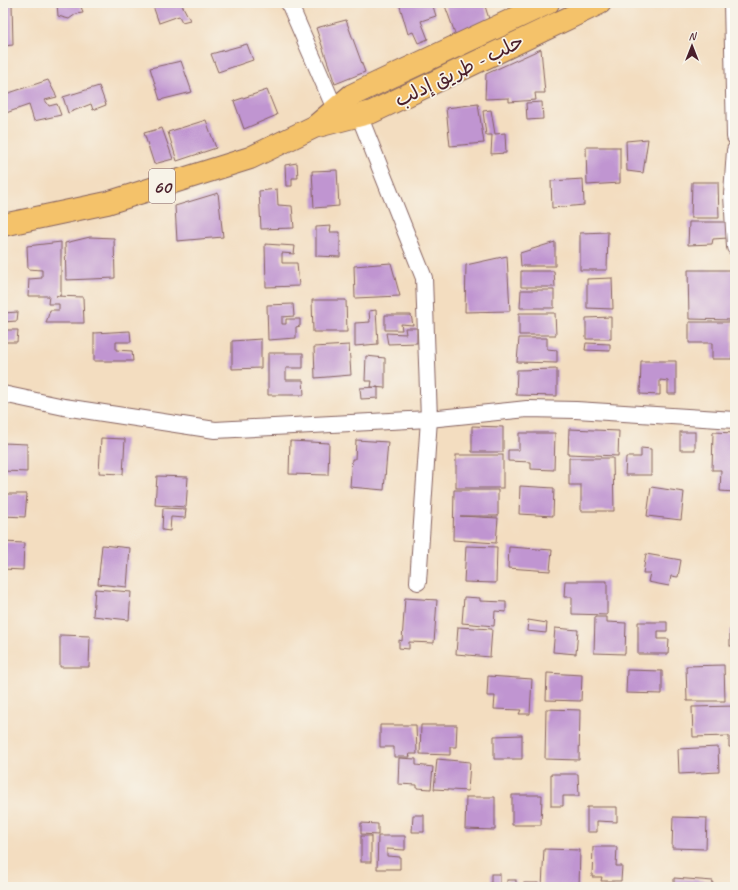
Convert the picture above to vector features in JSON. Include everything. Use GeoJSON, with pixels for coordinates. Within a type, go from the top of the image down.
{"type":"FeatureCollection","features":[{"type":"Feature","properties":{"kind":"main road","name":"حلب - طريق إدلب"},"geometry":{"type":"LineString","coordinates":[[314,127],[352,95],[548,3]]}},
{"type":"Feature","properties":{"kind":"main road","name":"حلب - طريق إدلب"},"geometry":{"type":"LineString","coordinates":[[3,225],[114,201],[250,158],[314,127],[372,112],[600,3]]}},
{"type":"Feature","properties":{"kind":"street"},"geometry":{"type":"LineString","coordinates":[[289,3],[335,109]]}},
{"type":"Feature","properties":{"kind":"street"},"geometry":{"type":"LineString","coordinates":[[732,3],[735,137]]}},
{"type":"Feature","properties":{"kind":"street"},"geometry":{"type":"LineString","coordinates":[[360,115],[424,278],[429,419],[418,582]]}},
{"type":"Feature","properties":{"kind":"street"},"geometry":{"type":"LineString","coordinates":[[735,150],[732,194],[735,247]]}},
{"type":"Feature","properties":{"kind":"street"},"geometry":{"type":"LineString","coordinates":[[3,394],[64,407],[215,430],[429,419],[527,409],[576,410],[735,420]]}},
{"type":"Feature","properties":{"kind":"building"},"geometry":{"type":"Polygon","coordinates":[[[3,3],[12,3],[13,45],[3,46],[3,3]]]}},
{"type":"Feature","properties":{"kind":"building"},"geometry":{"type":"Polygon","coordinates":[[[57,3],[80,3],[83,13],[76,14],[69,19],[58,16],[57,3]]]}},
{"type":"Feature","properties":{"kind":"building"},"geometry":{"type":"Polygon","coordinates":[[[152,3],[181,3],[190,20],[182,22],[179,16],[159,23],[152,3]]]}},
{"type":"Feature","properties":{"kind":"building"},"geometry":{"type":"Polygon","coordinates":[[[399,3],[432,3],[436,16],[421,21],[428,39],[418,43],[413,32],[408,34],[399,3]]]}},
{"type":"Feature","properties":{"kind":"building"},"geometry":{"type":"Polygon","coordinates":[[[444,3],[484,3],[490,22],[456,36],[444,3]]]}},
{"type":"Feature","properties":{"kind":"building"},"geometry":{"type":"Polygon","coordinates":[[[346,20],[365,72],[335,84],[316,28],[346,20]]]}},
{"type":"Feature","properties":{"kind":"building"},"geometry":{"type":"Polygon","coordinates":[[[247,44],[253,60],[218,72],[211,54],[247,44]]]}},
{"type":"Feature","properties":{"kind":"building"},"geometry":{"type":"Polygon","coordinates":[[[541,49],[545,93],[535,93],[536,100],[509,102],[509,98],[485,99],[486,74],[541,49]]]}},
{"type":"Feature","properties":{"kind":"building"},"geometry":{"type":"Polygon","coordinates":[[[181,61],[192,92],[160,100],[150,68],[181,61]]]}},
{"type":"Feature","properties":{"kind":"building"},"geometry":{"type":"Polygon","coordinates":[[[48,80],[57,97],[45,100],[49,106],[57,104],[61,115],[34,121],[29,105],[3,114],[3,95],[48,80]]]}},
{"type":"Feature","properties":{"kind":"building"},"geometry":{"type":"Polygon","coordinates":[[[99,86],[106,105],[93,110],[91,104],[68,113],[63,97],[99,86]]]}},
{"type":"Feature","properties":{"kind":"building"},"geometry":{"type":"Polygon","coordinates":[[[267,90],[277,115],[244,129],[234,101],[267,90]]]}},
{"type":"Feature","properties":{"kind":"building"},"geometry":{"type":"Polygon","coordinates":[[[542,102],[543,119],[527,120],[526,103],[542,102]]]}},
{"type":"Feature","properties":{"kind":"building"},"geometry":{"type":"Polygon","coordinates":[[[478,104],[484,143],[450,146],[446,108],[478,104]]]}},
{"type":"Feature","properties":{"kind":"building"},"geometry":{"type":"Polygon","coordinates":[[[491,110],[495,134],[505,133],[506,153],[491,154],[492,135],[486,135],[483,111],[491,110]]]}},
{"type":"Feature","properties":{"kind":"building"},"geometry":{"type":"Polygon","coordinates":[[[206,120],[216,148],[177,161],[168,132],[206,120]]]}},
{"type":"Feature","properties":{"kind":"building"},"geometry":{"type":"Polygon","coordinates":[[[162,128],[173,159],[154,164],[144,133],[162,128]]]}},
{"type":"Feature","properties":{"kind":"building"},"geometry":{"type":"Polygon","coordinates":[[[648,139],[643,173],[627,171],[626,141],[648,139]]]}},
{"type":"Feature","properties":{"kind":"building"},"geometry":{"type":"Polygon","coordinates":[[[586,147],[620,147],[620,183],[587,185],[586,147]]]}},
{"type":"Feature","properties":{"kind":"building"},"geometry":{"type":"Polygon","coordinates":[[[297,163],[298,178],[292,178],[292,186],[286,186],[285,165],[297,163]]]}},
{"type":"Feature","properties":{"kind":"building"},"geometry":{"type":"Polygon","coordinates":[[[337,170],[339,206],[314,208],[312,171],[337,170]]]}},
{"type":"Feature","properties":{"kind":"building"},"geometry":{"type":"Polygon","coordinates":[[[583,179],[584,205],[552,208],[551,181],[583,179]]]}},
{"type":"Feature","properties":{"kind":"building"},"geometry":{"type":"Polygon","coordinates":[[[692,182],[718,182],[719,218],[691,218],[692,182]]]}},
{"type":"Feature","properties":{"kind":"building"},"geometry":{"type":"Polygon","coordinates":[[[277,189],[278,205],[292,206],[294,228],[261,229],[259,191],[277,189]]]}},
{"type":"Feature","properties":{"kind":"building"},"geometry":{"type":"Polygon","coordinates":[[[218,193],[223,237],[177,241],[175,206],[218,193]]]}},
{"type":"Feature","properties":{"kind":"building"},"geometry":{"type":"Polygon","coordinates":[[[689,222],[727,222],[728,238],[713,239],[712,244],[688,245],[689,222]]]}},
{"type":"Feature","properties":{"kind":"building"},"geometry":{"type":"Polygon","coordinates":[[[331,226],[330,232],[340,232],[340,257],[316,256],[316,227],[331,226]]]}},
{"type":"Feature","properties":{"kind":"building"},"geometry":{"type":"Polygon","coordinates":[[[608,232],[607,270],[580,270],[580,233],[608,232]]]}},
{"type":"Feature","properties":{"kind":"building"},"geometry":{"type":"Polygon","coordinates":[[[90,237],[114,238],[115,278],[66,280],[65,243],[90,237]]]}},
{"type":"Feature","properties":{"kind":"building"},"geometry":{"type":"Polygon","coordinates":[[[61,242],[61,295],[56,296],[83,297],[84,323],[46,323],[50,310],[59,310],[59,304],[48,304],[49,296],[28,296],[29,279],[42,278],[42,270],[28,269],[27,246],[61,242]]]}},
{"type":"Feature","properties":{"kind":"building"},"geometry":{"type":"Polygon","coordinates":[[[555,242],[555,266],[521,266],[520,253],[555,242]]]}},
{"type":"Feature","properties":{"kind":"building"},"geometry":{"type":"Polygon","coordinates":[[[265,244],[295,246],[294,254],[282,253],[282,263],[297,263],[299,286],[266,287],[265,244]]]}},
{"type":"Feature","properties":{"kind":"building"},"geometry":{"type":"Polygon","coordinates":[[[507,256],[510,311],[465,312],[466,265],[507,256]]]}},
{"type":"Feature","properties":{"kind":"building"},"geometry":{"type":"Polygon","coordinates":[[[391,263],[400,296],[355,298],[354,266],[391,263]]]}},
{"type":"Feature","properties":{"kind":"building"},"geometry":{"type":"Polygon","coordinates":[[[688,270],[734,270],[733,320],[689,319],[688,270]]]}},
{"type":"Feature","properties":{"kind":"building"},"geometry":{"type":"Polygon","coordinates":[[[521,271],[554,271],[555,287],[521,287],[521,271]]]}},
{"type":"Feature","properties":{"kind":"building"},"geometry":{"type":"Polygon","coordinates":[[[612,278],[613,309],[587,308],[587,279],[612,278]]]}},
{"type":"Feature","properties":{"kind":"building"},"geometry":{"type":"Polygon","coordinates":[[[521,290],[554,290],[554,308],[520,308],[521,290]]]}},
{"type":"Feature","properties":{"kind":"building"},"geometry":{"type":"Polygon","coordinates":[[[312,300],[346,300],[347,332],[313,332],[312,300]]]}},
{"type":"Feature","properties":{"kind":"building"},"geometry":{"type":"Polygon","coordinates":[[[293,304],[294,316],[282,317],[282,324],[286,324],[286,319],[300,319],[300,326],[296,327],[296,338],[268,340],[267,305],[293,304]]]}},
{"type":"Feature","properties":{"kind":"building"},"geometry":{"type":"Polygon","coordinates":[[[376,310],[378,344],[355,346],[355,323],[370,322],[369,311],[376,310]]]}},
{"type":"Feature","properties":{"kind":"building"},"geometry":{"type":"Polygon","coordinates":[[[18,312],[17,321],[3,322],[3,313],[18,312]]]}},
{"type":"Feature","properties":{"kind":"building"},"geometry":{"type":"Polygon","coordinates":[[[519,313],[555,313],[556,335],[519,335],[519,313]]]}},
{"type":"Feature","properties":{"kind":"building"},"geometry":{"type":"Polygon","coordinates":[[[385,315],[411,315],[413,325],[401,324],[402,330],[385,330],[385,315]]]}},
{"type":"Feature","properties":{"kind":"building"},"geometry":{"type":"Polygon","coordinates":[[[611,317],[611,339],[586,339],[586,318],[611,317]]]}},
{"type":"Feature","properties":{"kind":"building"},"geometry":{"type":"Polygon","coordinates":[[[689,322],[733,322],[732,359],[712,359],[712,343],[689,343],[689,322]]]}},
{"type":"Feature","properties":{"kind":"building"},"geometry":{"type":"Polygon","coordinates":[[[405,328],[417,328],[417,343],[388,344],[386,333],[406,334],[405,328]]]}},
{"type":"Feature","properties":{"kind":"building"},"geometry":{"type":"Polygon","coordinates":[[[3,330],[18,330],[17,342],[3,342],[3,330]]]}},
{"type":"Feature","properties":{"kind":"building"},"geometry":{"type":"Polygon","coordinates":[[[130,331],[131,342],[116,342],[116,350],[132,351],[133,361],[94,361],[94,333],[130,331]]]}},
{"type":"Feature","properties":{"kind":"building"},"geometry":{"type":"Polygon","coordinates":[[[519,338],[547,338],[547,349],[557,350],[557,363],[517,362],[519,338]]]}},
{"type":"Feature","properties":{"kind":"building"},"geometry":{"type":"Polygon","coordinates":[[[261,339],[261,368],[232,369],[232,341],[261,339]]]}},
{"type":"Feature","properties":{"kind":"building"},"geometry":{"type":"Polygon","coordinates":[[[586,343],[610,344],[610,351],[585,350],[586,343]]]}},
{"type":"Feature","properties":{"kind":"building"},"geometry":{"type":"Polygon","coordinates":[[[349,345],[351,375],[315,378],[314,347],[349,345]]]}},
{"type":"Feature","properties":{"kind":"building"},"geometry":{"type":"Polygon","coordinates":[[[268,353],[303,353],[303,368],[286,368],[286,380],[303,380],[304,395],[268,395],[268,353]]]}},
{"type":"Feature","properties":{"kind":"building"},"geometry":{"type":"Polygon","coordinates":[[[366,356],[385,358],[385,388],[371,387],[372,381],[365,381],[366,356]]]}},
{"type":"Feature","properties":{"kind":"building"},"geometry":{"type":"Polygon","coordinates":[[[641,361],[676,361],[676,394],[668,394],[668,381],[660,380],[660,395],[640,394],[641,361]]]}},
{"type":"Feature","properties":{"kind":"building"},"geometry":{"type":"Polygon","coordinates":[[[557,369],[557,396],[516,395],[517,370],[557,369]]]}},
{"type":"Feature","properties":{"kind":"building"},"geometry":{"type":"Polygon","coordinates":[[[378,387],[378,398],[361,399],[360,388],[378,387]]]}},
{"type":"Feature","properties":{"kind":"building"},"geometry":{"type":"Polygon","coordinates":[[[472,426],[503,427],[503,452],[472,452],[472,426]]]}},
{"type":"Feature","properties":{"kind":"building"},"geometry":{"type":"Polygon","coordinates":[[[569,429],[619,431],[618,456],[568,454],[569,429]]]}},
{"type":"Feature","properties":{"kind":"building"},"geometry":{"type":"Polygon","coordinates":[[[680,432],[695,432],[695,450],[680,450],[680,432]]]}},
{"type":"Feature","properties":{"kind":"building"},"geometry":{"type":"Polygon","coordinates":[[[713,432],[735,433],[735,492],[720,491],[721,470],[712,470],[713,432]]]}},
{"type":"Feature","properties":{"kind":"building"},"geometry":{"type":"Polygon","coordinates":[[[519,433],[555,433],[554,470],[531,469],[531,462],[508,461],[508,450],[519,450],[519,433]]]}},
{"type":"Feature","properties":{"kind":"building"},"geometry":{"type":"Polygon","coordinates":[[[101,438],[125,439],[123,474],[99,473],[101,438]]]}},
{"type":"Feature","properties":{"kind":"building"},"geometry":{"type":"Polygon","coordinates":[[[356,440],[388,442],[384,490],[350,487],[352,459],[355,459],[356,440]]]}},
{"type":"Feature","properties":{"kind":"building"},"geometry":{"type":"Polygon","coordinates":[[[290,441],[329,443],[328,475],[289,474],[290,441]]]}},
{"type":"Feature","properties":{"kind":"building"},"geometry":{"type":"Polygon","coordinates":[[[3,443],[27,444],[27,472],[3,471],[3,443]]]}},
{"type":"Feature","properties":{"kind":"building"},"geometry":{"type":"Polygon","coordinates":[[[641,448],[651,449],[651,475],[625,475],[626,457],[641,457],[641,448]]]}},
{"type":"Feature","properties":{"kind":"building"},"geometry":{"type":"Polygon","coordinates":[[[456,455],[503,455],[503,488],[456,488],[456,455]]]}},
{"type":"Feature","properties":{"kind":"building"},"geometry":{"type":"Polygon","coordinates":[[[569,458],[613,458],[614,511],[581,511],[581,485],[569,485],[569,458]]]}},
{"type":"Feature","properties":{"kind":"building"},"geometry":{"type":"Polygon","coordinates":[[[157,476],[188,477],[186,507],[155,505],[157,476]]]}},
{"type":"Feature","properties":{"kind":"building"},"geometry":{"type":"Polygon","coordinates":[[[520,486],[554,488],[553,516],[519,514],[520,486]]]}},
{"type":"Feature","properties":{"kind":"building"},"geometry":{"type":"Polygon","coordinates":[[[651,487],[684,492],[681,520],[647,516],[651,487]]]}},
{"type":"Feature","properties":{"kind":"building"},"geometry":{"type":"Polygon","coordinates":[[[454,490],[498,490],[498,516],[460,516],[498,518],[496,543],[453,540],[454,490]]]}},
{"type":"Feature","properties":{"kind":"building"},"geometry":{"type":"Polygon","coordinates":[[[3,494],[27,494],[25,517],[3,516],[3,494]]]}},
{"type":"Feature","properties":{"kind":"building"},"geometry":{"type":"Polygon","coordinates":[[[163,508],[186,509],[185,518],[171,517],[170,531],[162,530],[163,508]]]}},
{"type":"Feature","properties":{"kind":"building"},"geometry":{"type":"Polygon","coordinates":[[[3,542],[24,543],[23,570],[3,569],[3,542]]]}},
{"type":"Feature","properties":{"kind":"building"},"geometry":{"type":"Polygon","coordinates":[[[102,545],[130,548],[127,587],[98,584],[102,545]]]}},
{"type":"Feature","properties":{"kind":"building"},"geometry":{"type":"Polygon","coordinates":[[[466,546],[497,547],[496,583],[464,582],[466,546]]]}},
{"type":"Feature","properties":{"kind":"building"},"geometry":{"type":"Polygon","coordinates":[[[509,547],[552,550],[550,571],[508,568],[509,547]]]}},
{"type":"Feature","properties":{"kind":"building"},"geometry":{"type":"Polygon","coordinates":[[[646,554],[681,560],[678,577],[671,576],[669,586],[648,582],[650,573],[643,573],[646,554]]]}},
{"type":"Feature","properties":{"kind":"building"},"geometry":{"type":"Polygon","coordinates":[[[565,581],[607,581],[607,615],[572,614],[572,597],[564,597],[565,581]]]}},
{"type":"Feature","properties":{"kind":"building"},"geometry":{"type":"Polygon","coordinates":[[[95,589],[131,592],[129,620],[93,616],[95,589]]]}},
{"type":"Feature","properties":{"kind":"building"},"geometry":{"type":"Polygon","coordinates":[[[464,597],[480,598],[480,601],[506,602],[506,612],[495,611],[494,626],[462,623],[464,597]]]}},
{"type":"Feature","properties":{"kind":"building"},"geometry":{"type":"Polygon","coordinates":[[[405,598],[437,600],[434,643],[409,642],[409,649],[399,648],[399,640],[402,641],[405,598]]]}},
{"type":"Feature","properties":{"kind":"building"},"geometry":{"type":"Polygon","coordinates":[[[595,617],[607,617],[607,622],[626,623],[625,654],[594,653],[595,617]]]}},
{"type":"Feature","properties":{"kind":"building"},"geometry":{"type":"Polygon","coordinates":[[[528,620],[547,623],[546,633],[527,631],[528,620]]]}},
{"type":"Feature","properties":{"kind":"building"},"geometry":{"type":"Polygon","coordinates":[[[638,622],[667,622],[667,631],[658,631],[658,639],[669,639],[668,654],[638,654],[638,622]]]}},
{"type":"Feature","properties":{"kind":"building"},"geometry":{"type":"Polygon","coordinates":[[[458,627],[492,629],[490,657],[456,654],[458,627]]]}},
{"type":"Feature","properties":{"kind":"building"},"geometry":{"type":"Polygon","coordinates":[[[555,628],[578,630],[576,654],[553,652],[555,628]]]}},
{"type":"Feature","properties":{"kind":"building"},"geometry":{"type":"Polygon","coordinates":[[[730,630],[735,630],[735,646],[730,646],[730,630]]]}},
{"type":"Feature","properties":{"kind":"building"},"geometry":{"type":"Polygon","coordinates":[[[60,635],[90,636],[89,667],[60,667],[60,635]]]}},
{"type":"Feature","properties":{"kind":"building"},"geometry":{"type":"Polygon","coordinates":[[[724,665],[725,701],[687,701],[686,666],[724,665]]]}},
{"type":"Feature","properties":{"kind":"building"},"geometry":{"type":"Polygon","coordinates":[[[627,670],[662,671],[662,694],[626,693],[627,670]]]}},
{"type":"Feature","properties":{"kind":"building"},"geometry":{"type":"Polygon","coordinates":[[[547,673],[582,675],[581,701],[546,700],[547,673]]]}},
{"type":"Feature","properties":{"kind":"building"},"geometry":{"type":"Polygon","coordinates":[[[488,676],[532,679],[530,714],[519,714],[521,710],[494,709],[495,696],[487,696],[488,676]]]}},
{"type":"Feature","properties":{"kind":"building"},"geometry":{"type":"Polygon","coordinates":[[[735,706],[735,747],[729,747],[729,736],[693,737],[692,707],[735,706]]]}},
{"type":"Feature","properties":{"kind":"building"},"geometry":{"type":"Polygon","coordinates":[[[546,709],[580,710],[579,760],[545,759],[546,709]]]}},
{"type":"Feature","properties":{"kind":"building"},"geometry":{"type":"Polygon","coordinates":[[[380,725],[416,725],[417,754],[409,754],[410,757],[394,757],[394,747],[380,747],[380,725]]]}},
{"type":"Feature","properties":{"kind":"building"},"geometry":{"type":"Polygon","coordinates":[[[421,725],[457,725],[456,747],[450,747],[450,755],[420,754],[421,725]]]}},
{"type":"Feature","properties":{"kind":"building"},"geometry":{"type":"Polygon","coordinates":[[[522,735],[522,759],[494,759],[494,736],[522,735]]]}},
{"type":"Feature","properties":{"kind":"building"},"geometry":{"type":"Polygon","coordinates":[[[718,747],[719,772],[679,774],[678,749],[718,747]]]}},
{"type":"Feature","properties":{"kind":"building"},"geometry":{"type":"Polygon","coordinates":[[[399,758],[416,759],[416,765],[433,767],[431,789],[417,788],[417,785],[398,784],[399,758]]]}},
{"type":"Feature","properties":{"kind":"building"},"geometry":{"type":"Polygon","coordinates":[[[437,759],[470,762],[468,791],[434,789],[437,759]]]}},
{"type":"Feature","properties":{"kind":"building"},"geometry":{"type":"Polygon","coordinates":[[[551,774],[578,774],[579,796],[563,796],[563,806],[551,806],[551,774]]]}},
{"type":"Feature","properties":{"kind":"building"},"geometry":{"type":"Polygon","coordinates":[[[512,795],[542,795],[541,825],[512,825],[512,795]]]}},
{"type":"Feature","properties":{"kind":"building"},"geometry":{"type":"Polygon","coordinates":[[[466,797],[495,797],[495,830],[465,829],[466,797]]]}},
{"type":"Feature","properties":{"kind":"building"},"geometry":{"type":"Polygon","coordinates":[[[587,807],[617,807],[617,822],[597,821],[597,832],[587,832],[587,807]]]}},
{"type":"Feature","properties":{"kind":"building"},"geometry":{"type":"Polygon","coordinates":[[[413,815],[424,815],[424,832],[412,832],[413,815]]]}},
{"type":"Feature","properties":{"kind":"building"},"geometry":{"type":"Polygon","coordinates":[[[673,817],[707,818],[706,849],[672,848],[673,817]]]}},
{"type":"Feature","properties":{"kind":"building"},"geometry":{"type":"Polygon","coordinates":[[[361,823],[378,824],[378,835],[361,834],[361,823]]]}},
{"type":"Feature","properties":{"kind":"building"},"geometry":{"type":"Polygon","coordinates":[[[361,836],[371,836],[371,862],[361,862],[361,836]]]}},
{"type":"Feature","properties":{"kind":"building"},"geometry":{"type":"Polygon","coordinates":[[[378,836],[405,836],[405,850],[387,849],[387,856],[400,857],[400,869],[377,869],[378,836]]]}},
{"type":"Feature","properties":{"kind":"building"},"geometry":{"type":"Polygon","coordinates":[[[593,847],[617,847],[616,866],[622,866],[621,881],[601,881],[602,877],[592,877],[593,847]]]}},
{"type":"Feature","properties":{"kind":"building"},"geometry":{"type":"Polygon","coordinates":[[[544,849],[580,850],[579,887],[542,887],[544,849]]]}},
{"type":"Feature","properties":{"kind":"building"},"geometry":{"type":"Polygon","coordinates":[[[491,874],[500,874],[500,887],[491,887],[491,874]]]}},
{"type":"Feature","properties":{"kind":"building"},"geometry":{"type":"Polygon","coordinates":[[[674,878],[713,881],[712,887],[674,887],[674,878]]]}},
{"type":"Feature","properties":{"kind":"building"},"geometry":{"type":"Polygon","coordinates":[[[507,880],[516,880],[516,887],[507,887],[507,880]]]}},
{"type":"Feature","properties":{"kind":"building"},"geometry":{"type":"Polygon","coordinates":[[[524,883],[538,883],[538,887],[524,887],[524,883]]]}}]}
